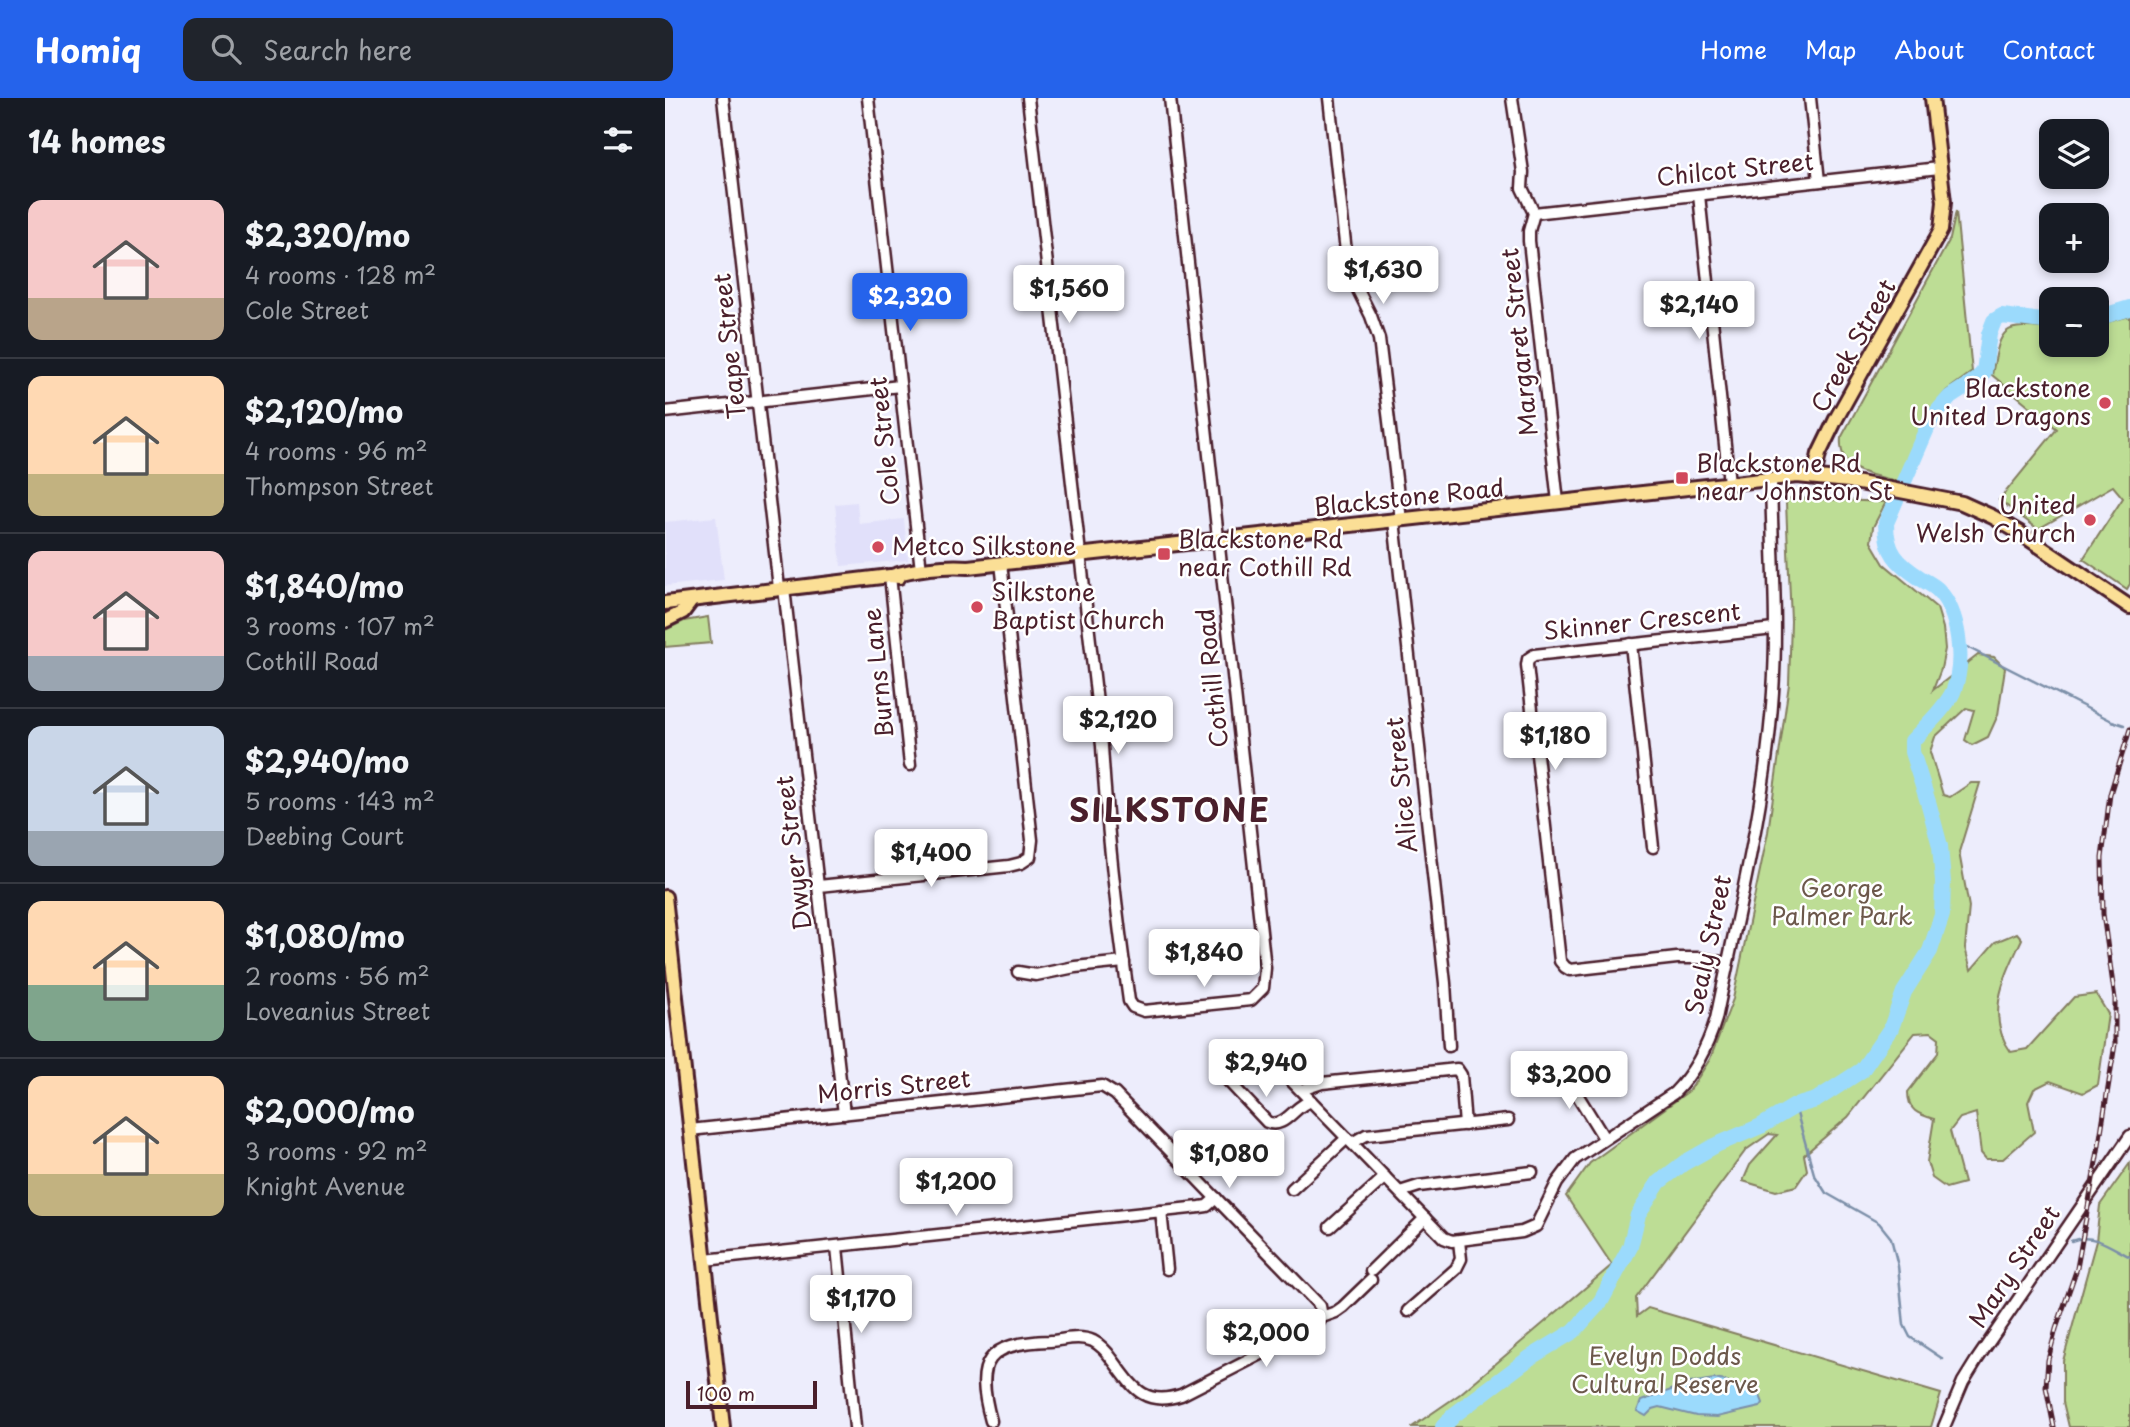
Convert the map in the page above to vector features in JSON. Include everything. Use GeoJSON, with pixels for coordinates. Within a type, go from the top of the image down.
{"type":"FeatureCollection","features":[{"type":"Feature","properties":{"kind":"main road"},"geometry":{"type":"LineString","coordinates":[[1932,98],[1940,168]]}},
{"type":"Feature","properties":{"kind":"main road","name":"Creek Street"},"geometry":{"type":"LineString","coordinates":[[1814,477],[1821,451],[1836,419],[1938,238],[1944,208],[1940,168]]}},
{"type":"Feature","properties":{"kind":"main road","name":"Blackstone Road"},"geometry":{"type":"LineString","coordinates":[[891,576],[902,572],[1219,540],[1771,478],[1814,477],[1962,503],[2020,533],[2130,607]]}},
{"type":"Feature","properties":{"kind":"main road","name":"Blackstone Road"},"geometry":{"type":"LineString","coordinates":[[665,603],[891,576],[957,572],[968,567]]}},
{"type":"Feature","properties":{"kind":"main road"},"geometry":{"type":"LineString","coordinates":[[665,621],[683,612],[692,600]]}},
{"type":"Feature","properties":{"kind":"main road"},"geometry":{"type":"LineString","coordinates":[[665,897],[723,1427]]}},
{"type":"Feature","properties":{"kind":"street","name":"Teape Street"},"geometry":{"type":"LineString","coordinates":[[723,98],[781,588]]}},
{"type":"Feature","properties":{"kind":"street","name":"Cole Street"},"geometry":{"type":"LineString","coordinates":[[868,98],[921,570]]}},
{"type":"Feature","properties":{"kind":"street"},"geometry":{"type":"LineString","coordinates":[[1018,972],[1036,975],[1075,967],[1124,962],[1028,98]]}},
{"type":"Feature","properties":{"kind":"street","name":"Cothill Road"},"geometry":{"type":"LineString","coordinates":[[1124,962],[1129,1000],[1137,1010],[1251,1000],[1263,988],[1265,968],[1262,930],[1170,98]]}},
{"type":"Feature","properties":{"kind":"street","name":"Alice Street"},"geometry":{"type":"LineString","coordinates":[[1329,98],[1348,270],[1380,339],[1445,983],[1449,1046]]}},
{"type":"Feature","properties":{"kind":"street","name":"Margaret Street"},"geometry":{"type":"LineString","coordinates":[[1512,98],[1523,172],[1522,188],[1534,213],[1529,238],[1558,502]]}},
{"type":"Feature","properties":{"kind":"street"},"geometry":{"type":"LineString","coordinates":[[1809,98],[1819,181]]}},
{"type":"Feature","properties":{"kind":"street","name":"Chilcot Street"},"geometry":{"type":"LineString","coordinates":[[1534,213],[1940,168]]}},
{"type":"Feature","properties":{"kind":"street"},"geometry":{"type":"LineString","coordinates":[[1699,195],[1729,483]]}},
{"type":"Feature","properties":{"kind":"street"},"geometry":{"type":"LineString","coordinates":[[665,412],[900,386]]}},
{"type":"Feature","properties":{"kind":"street","name":"Sealy Street"},"geometry":{"type":"LineString","coordinates":[[1459,1241],[1522,1232],[1536,1226],[1557,1184],[1575,1158],[1685,1083],[1711,1033],[1761,798],[1773,692],[1771,478]]}},
{"type":"Feature","properties":{"kind":"street"},"geometry":{"type":"LineString","coordinates":[[819,886],[1009,866],[1030,857],[1032,840],[1001,563]]}},
{"type":"Feature","properties":{"kind":"street","name":"Burns Lane"},"geometry":{"type":"LineString","coordinates":[[891,576],[911,765]]}},
{"type":"Feature","properties":{"kind":"street","name":"Dwyer Street"},"geometry":{"type":"LineString","coordinates":[[781,588],[819,886],[843,1114]]}},
{"type":"Feature","properties":{"kind":"street","name":"Skinner Crescent"},"geometry":{"type":"LineString","coordinates":[[1727,962],[1677,958],[1570,970],[1560,961],[1527,665],[1528,659],[1534,655],[1774,628]]}},
{"type":"Feature","properties":{"kind":"street"},"geometry":{"type":"LineString","coordinates":[[1631,644],[1653,847]]}},
{"type":"Feature","properties":{"kind":"street"},"geometry":{"type":"LineString","coordinates":[[1279,1068],[1444,1238],[1459,1241],[1461,1259],[1456,1269],[1408,1311]]}},
{"type":"Feature","properties":{"kind":"street"},"geometry":{"type":"LineString","coordinates":[[1301,1090],[1322,1083],[1457,1069],[1461,1075],[1465,1125]]}},
{"type":"Feature","properties":{"kind":"street"},"geometry":{"type":"LineString","coordinates":[[1218,1070],[1267,1122],[1273,1125],[1281,1123],[1299,1106],[1311,1101]]}},
{"type":"Feature","properties":{"kind":"street"},"geometry":{"type":"LineString","coordinates":[[1568,1071],[1570,1083],[1604,1138]]}},
{"type":"Feature","properties":{"kind":"street","name":"Morris Street"},"geometry":{"type":"LineString","coordinates":[[690,1130],[1102,1086],[1115,1094],[1216,1198]]}},
{"type":"Feature","properties":{"kind":"street"},"geometry":{"type":"LineString","coordinates":[[1292,1189],[1350,1140],[1366,1135],[1508,1120]]}},
{"type":"Feature","properties":{"kind":"street","name":"Mary Street"},"geometry":{"type":"LineString","coordinates":[[1944,1427],[1963,1382],[1976,1361],[2130,1136]]}},
{"type":"Feature","properties":{"kind":"street"},"geometry":{"type":"LineString","coordinates":[[1400,1192],[1419,1186],[1532,1172]]}},
{"type":"Feature","properties":{"kind":"street"},"geometry":{"type":"LineString","coordinates":[[1330,1227],[1385,1177]]}},
{"type":"Feature","properties":{"kind":"street"},"geometry":{"type":"LineString","coordinates":[[705,1260],[1207,1206],[1216,1198],[1320,1306],[1322,1317]]}},
{"type":"Feature","properties":{"kind":"street"},"geometry":{"type":"LineString","coordinates":[[1161,1211],[1167,1269]]}},
{"type":"Feature","properties":{"kind":"street"},"geometry":{"type":"LineString","coordinates":[[991,1421],[985,1401],[985,1370],[997,1352],[1007,1346],[1020,1342],[1080,1337],[1091,1340],[1105,1351],[1133,1388],[1141,1394],[1159,1400],[1181,1395],[1316,1326],[1322,1317],[1343,1307],[1425,1218]]}},
{"type":"Feature","properties":{"kind":"street"},"geometry":{"type":"LineString","coordinates":[[837,1247],[855,1427]]}},
{"type":"Feature","properties":{"kind":"shaded area"},"geometry":{"type":"Polygon","coordinates":[[[857,502],[859,524],[904,519],[908,560],[841,566],[835,504],[857,502]]]}},
{"type":"Feature","properties":{"kind":"shaded area"},"geometry":{"type":"Polygon","coordinates":[[[716,517],[724,580],[665,586],[665,522],[716,517]]]}},
{"type":"Feature","properties":{"kind":"green space"},"geometry":{"type":"Polygon","coordinates":[[[1956,211],[1972,372],[1946,391],[1924,419],[1898,481],[1868,474],[1845,459],[1841,438],[1950,239],[1956,211]]]}},
{"type":"Feature","properties":{"kind":"green space"},"geometry":{"type":"Polygon","coordinates":[[[2130,316],[2130,584],[2127,589],[2083,559],[2123,498],[2113,486],[2038,529],[1999,500],[2057,429],[1992,375],[2001,338],[2012,329],[2039,328],[2039,357],[2109,357],[2109,322],[2130,316]]]}},
{"type":"Feature","properties":{"kind":"green space"},"geometry":{"type":"Polygon","coordinates":[[[1790,498],[1886,502],[1873,527],[1871,542],[1884,564],[1937,608],[1943,628],[1945,649],[1933,690],[1978,655],[1994,657],[2005,668],[1998,715],[1988,737],[1972,745],[1965,740],[1974,710],[1966,708],[1935,737],[1930,752],[1943,795],[1950,797],[1971,783],[1980,783],[1959,852],[1969,907],[1965,948],[1971,970],[1995,942],[2017,933],[2022,939],[2004,981],[1998,1010],[2003,1038],[2011,1052],[2027,1049],[2074,997],[2096,994],[2108,1014],[2098,1085],[2083,1093],[2050,1081],[2034,1089],[2028,1102],[2034,1132],[2003,1159],[1986,1159],[1981,1153],[1976,1113],[1960,1118],[1950,1131],[1964,1183],[1946,1188],[1932,1178],[1927,1162],[1934,1119],[1915,1111],[1908,1098],[1908,1092],[1938,1053],[1939,1038],[1931,1032],[1915,1033],[1848,1117],[1804,1155],[1807,1170],[1796,1186],[1776,1191],[1743,1181],[1750,1165],[1777,1135],[1769,1134],[1746,1150],[1636,1298],[1637,1316],[1648,1308],[1941,1394],[1931,1427],[1412,1427],[1460,1394],[1612,1265],[1566,1196],[1590,1163],[1690,1090],[1710,1059],[1733,999],[1768,832],[1789,684],[1791,621],[1786,503],[1790,498]]]}},
{"type":"Feature","properties":{"kind":"green space"},"geometry":{"type":"Polygon","coordinates":[[[708,617],[711,643],[665,647],[665,630],[684,621],[708,617]]]}},
{"type":"Feature","properties":{"kind":"green space"},"geometry":{"type":"Polygon","coordinates":[[[2130,1163],[2130,1427],[2069,1427],[2063,1402],[2063,1361],[2096,1241],[2100,1205],[2130,1163]]]}},
{"type":"Feature","properties":{"kind":"water"},"geometry":{"type":"Polygon","coordinates":[[[1714,1379],[1759,1393],[1763,1403],[1760,1407],[1717,1417],[1696,1416],[1660,1407],[1653,1409],[1646,1416],[1637,1411],[1641,1401],[1690,1383],[1714,1379]]]}},
{"type":"Feature","properties":{"kind":"waterway"},"geometry":{"type":"LineString","coordinates":[[2109,314],[2130,308]]}},
{"type":"Feature","properties":{"kind":"waterway"},"geometry":{"type":"LineString","coordinates":[[1443,1427],[1454,1415],[1531,1357],[1574,1331],[1601,1301],[1630,1247],[1638,1215],[1659,1182],[1684,1163],[1716,1145],[1761,1126],[1795,1106],[1816,1100],[1862,1070],[1891,1028],[1904,992],[1930,951],[1942,915],[1940,846],[1912,752],[1912,741],[1940,711],[1953,692],[1957,680],[1959,653],[1956,625],[1945,600],[1936,588],[1894,556],[1888,542],[1886,523],[1931,419],[1950,397],[1984,372],[1989,334],[1994,321],[2002,316],[2039,321]]}},
{"type":"Feature","properties":{"kind":"waterway"},"geometry":{"type":"LineString","coordinates":[[1959,643],[2124,725]]}},
{"type":"Feature","properties":{"kind":"waterway"},"geometry":{"type":"LineString","coordinates":[[1795,1106],[1814,1174],[1826,1193],[1879,1223],[1891,1238],[1898,1266],[1904,1325],[1910,1337],[1943,1359]]}},
{"type":"Feature","properties":{"kind":"waterway"},"geometry":{"type":"LineString","coordinates":[[2071,1241],[2094,1239],[2130,1257]]}},
{"type":"Feature","properties":{"kind":"railway"},"geometry":{"type":"LineString","coordinates":[[2054,1427],[2046,1387],[2048,1360],[2077,1268],[2115,1044],[2115,999],[2103,914],[2102,858],[2110,794],[2130,729]]}},
{"type":"Feature","properties":{"kind":"place","name":"Blackstone United Dragons"},"geometry":{"type":"Point","coordinates":[2105,403]}},
{"type":"Feature","properties":{"kind":"place","name":"Blackstone Rd near Johnston St"},"geometry":{"type":"Point","coordinates":[1682,478]}},
{"type":"Feature","properties":{"kind":"place","name":"United Welsh Church"},"geometry":{"type":"Point","coordinates":[2090,520]}},
{"type":"Feature","properties":{"kind":"place","name":"Metco Silkstone"},"geometry":{"type":"Point","coordinates":[878,547]}},
{"type":"Feature","properties":{"kind":"place","name":"Blackstone Rd near Cothill Rd"},"geometry":{"type":"Point","coordinates":[1164,554]}},
{"type":"Feature","properties":{"kind":"place","name":"Silkstone Baptist Church"},"geometry":{"type":"Point","coordinates":[977,607]}},
{"type":"Feature","properties":{"kind":"district","name":"SILKSTONE"},"geometry":{"type":"Point","coordinates":[1170,811]}},
{"type":"Feature","properties":{"kind":"park label","name":"George Palmer Park"},"geometry":{"type":"Point","coordinates":[1842,903]}},
{"type":"Feature","properties":{"kind":"park label","name":"Evelyn Dodds Cultural Reserve"},"geometry":{"type":"Point","coordinates":[1665,1371]}}]}
